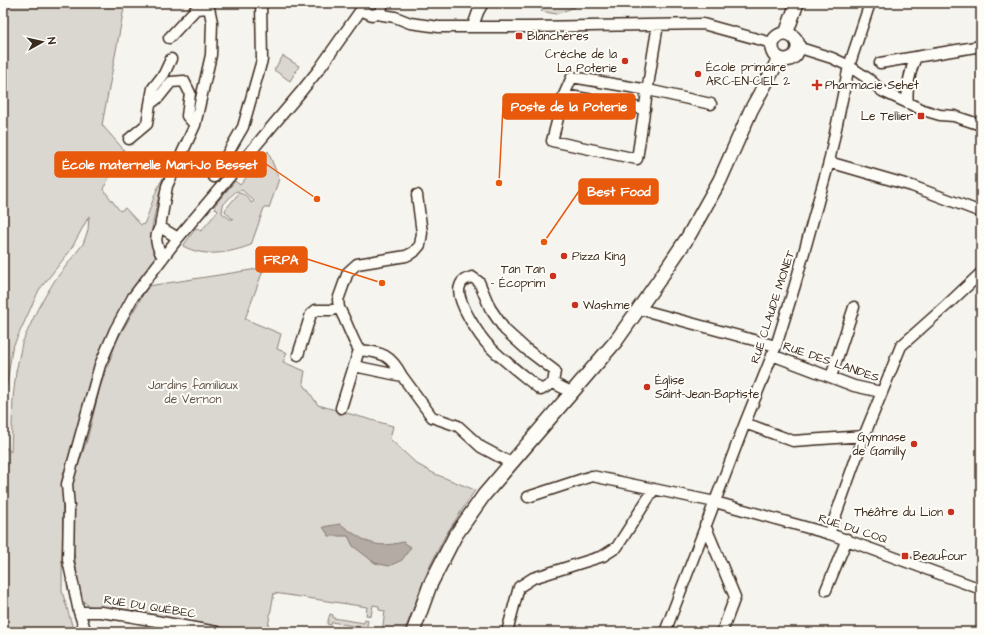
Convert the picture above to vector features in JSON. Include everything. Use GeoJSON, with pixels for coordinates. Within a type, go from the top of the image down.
{"type":"FeatureCollection","features":[{"type":"Feature","properties":{"kind":"street"},"geometry":{"type":"LineString","coordinates":[[214,177],[243,127],[262,60],[262,3]]}},
{"type":"Feature","properties":{"kind":"street"},"geometry":{"type":"LineString","coordinates":[[381,3],[395,17]]}},
{"type":"Feature","properties":{"kind":"street"},"geometry":{"type":"LineString","coordinates":[[86,632],[79,612],[68,560],[69,508],[67,484],[100,365],[115,330],[134,297],[178,238],[300,93],[350,26],[368,10],[381,10],[381,3]]}},
{"type":"Feature","properties":{"kind":"street"},"geometry":{"type":"LineString","coordinates":[[473,26],[483,3]]}},
{"type":"Feature","properties":{"kind":"street"},"geometry":{"type":"LineString","coordinates":[[786,34],[797,3]]}},
{"type":"Feature","properties":{"kind":"street","name":"RUE CLAUDE MONET"},"geometry":{"type":"LineString","coordinates":[[664,632],[774,351],[795,285],[829,162],[849,66],[870,3]]}},
{"type":"Feature","properties":{"kind":"street"},"geometry":{"type":"LineString","coordinates":[[163,258],[156,243],[167,186],[195,125],[211,55],[212,22],[209,6],[196,9],[169,38]]}},
{"type":"Feature","properties":{"kind":"street"},"geometry":{"type":"LineString","coordinates":[[368,10],[395,17],[410,23],[439,27],[703,24],[772,43]]}},
{"type":"Feature","properties":{"kind":"street"},"geometry":{"type":"LineString","coordinates":[[658,25],[648,90],[645,110],[638,159],[552,141],[564,95],[572,77],[648,90],[711,104]]}},
{"type":"Feature","properties":{"kind":"street"},"geometry":{"type":"LineString","coordinates":[[786,34],[794,38],[797,47],[796,53],[792,58],[785,60],[779,59],[772,52],[772,43],[776,37],[786,34]]}},
{"type":"Feature","properties":{"kind":"street"},"geometry":{"type":"LineString","coordinates":[[880,64],[981,46]]}},
{"type":"Feature","properties":{"kind":"street"},"geometry":{"type":"LineString","coordinates":[[797,47],[832,58],[849,66],[870,80],[882,91],[923,110],[940,115],[954,116],[981,125]]}},
{"type":"Feature","properties":{"kind":"street"},"geometry":{"type":"LineString","coordinates":[[908,103],[908,89],[916,57]]}},
{"type":"Feature","properties":{"kind":"street"},"geometry":{"type":"LineString","coordinates":[[129,139],[147,124],[153,88],[164,74],[171,59]]}},
{"type":"Feature","properties":{"kind":"street"},"geometry":{"type":"LineString","coordinates":[[413,632],[430,585],[455,536],[484,495],[616,341],[688,237],[712,193],[751,110],[779,59]]}},
{"type":"Feature","properties":{"kind":"street"},"geometry":{"type":"LineString","coordinates":[[150,104],[159,97],[171,82],[184,81],[190,93],[187,116],[195,125]]}},
{"type":"Feature","properties":{"kind":"street"},"geometry":{"type":"LineString","coordinates":[[564,95],[645,110]]}},
{"type":"Feature","properties":{"kind":"street"},"geometry":{"type":"LineString","coordinates":[[829,162],[912,186],[981,212]]}},
{"type":"Feature","properties":{"kind":"street"},"geometry":{"type":"LineString","coordinates":[[341,408],[359,350],[339,308],[338,300],[348,272],[357,264],[406,256],[414,252],[420,245],[422,233],[417,195]]}},
{"type":"Feature","properties":{"kind":"street"},"geometry":{"type":"LineString","coordinates":[[160,227],[178,238]]}},
{"type":"Feature","properties":{"kind":"street"},"geometry":{"type":"LineString","coordinates":[[829,534],[864,436],[901,346],[947,306],[981,273]]}},
{"type":"Feature","properties":{"kind":"street"},"geometry":{"type":"LineString","coordinates":[[472,277],[478,282],[490,308],[505,330],[555,372],[553,383],[541,390],[490,347],[471,323],[459,295],[459,287],[464,280],[472,277]]}},
{"type":"Feature","properties":{"kind":"street"},"geometry":{"type":"LineString","coordinates":[[831,377],[854,307]]}},
{"type":"Feature","properties":{"kind":"street"},"geometry":{"type":"LineString","coordinates":[[298,355],[311,314],[316,310],[332,310],[339,308]]}},
{"type":"Feature","properties":{"kind":"street","name":"RUE DES LANDES"},"geometry":{"type":"LineString","coordinates":[[639,309],[774,351],[854,386],[881,392]]}},
{"type":"Feature","properties":{"kind":"street"},"geometry":{"type":"LineString","coordinates":[[359,350],[376,352],[389,358],[397,366],[402,376],[432,417],[458,426],[481,447],[511,463]]}},
{"type":"Feature","properties":{"kind":"street"},"geometry":{"type":"LineString","coordinates":[[354,366],[402,376]]}},
{"type":"Feature","properties":{"kind":"street"},"geometry":{"type":"LineString","coordinates":[[553,383],[572,392]]}},
{"type":"Feature","properties":{"kind":"street"},"geometry":{"type":"LineString","coordinates":[[745,423],[793,441],[864,436]]}},
{"type":"Feature","properties":{"kind":"street","name":"RUE DU COQ"},"geometry":{"type":"LineString","coordinates":[[528,497],[592,476],[715,502],[847,539],[981,589]]}},
{"type":"Feature","properties":{"kind":"street"},"geometry":{"type":"LineString","coordinates":[[506,632],[519,587],[533,578],[603,556],[618,547],[654,489]]}},
{"type":"Feature","properties":{"kind":"street"},"geometry":{"type":"LineString","coordinates":[[705,526],[735,597],[722,632]]}},
{"type":"Feature","properties":{"kind":"street"},"geometry":{"type":"LineString","coordinates":[[826,590],[847,539]]}},
{"type":"Feature","properties":{"kind":"street","name":"RUE DU QUÉBEC"},"geometry":{"type":"LineString","coordinates":[[79,612],[101,612],[217,632]]}},
{"type":"Feature","properties":{"kind":"green space"},"geometry":{"type":"Polygon","coordinates":[[[3,3],[125,3],[102,125],[124,150],[103,189],[120,211],[125,208],[141,225],[144,224],[157,189],[163,178],[151,237],[155,260],[88,392],[66,468],[63,473],[62,591],[74,632],[3,632],[3,3]],[[89,216],[70,251],[39,290],[12,349],[5,398],[4,446],[11,452],[13,398],[16,372],[22,343],[38,308],[55,280],[83,244],[88,230],[89,216]]]}},
{"type":"Feature","properties":{"kind":"green space"},"geometry":{"type":"Polygon","coordinates":[[[548,3],[576,3],[575,7],[556,14],[541,11],[548,3]]]}},
{"type":"Feature","properties":{"kind":"green space"},"geometry":{"type":"Polygon","coordinates":[[[283,56],[299,66],[290,81],[274,70],[283,56]]]}},
{"type":"Feature","properties":{"kind":"green space"},"geometry":{"type":"Polygon","coordinates":[[[268,151],[279,179],[269,208],[264,208],[251,245],[217,253],[200,252],[183,246],[196,228],[201,231],[218,211],[214,206],[235,181],[240,185],[268,151]],[[242,190],[235,192],[223,205],[222,213],[230,219],[233,219],[226,213],[225,210],[239,193],[246,196],[251,203],[254,201],[242,190]]]}},
{"type":"Feature","properties":{"kind":"green space","name":"Jardins familiaux de Vernon"},"geometry":{"type":"Polygon","coordinates":[[[264,268],[245,319],[281,334],[277,349],[287,353],[283,362],[305,371],[303,383],[318,405],[393,426],[390,439],[417,464],[435,474],[475,490],[445,536],[429,568],[407,625],[401,632],[382,632],[385,611],[379,610],[379,606],[373,605],[371,616],[366,615],[367,607],[274,593],[267,632],[231,629],[112,607],[105,608],[89,606],[82,600],[78,583],[71,528],[72,482],[87,440],[100,387],[117,340],[148,286],[264,268]]]}},
{"type":"Feature","properties":{"kind":"green space"},"geometry":{"type":"Polygon","coordinates":[[[330,614],[333,615],[333,618],[364,623],[365,619],[368,620],[366,632],[363,632],[363,628],[332,622],[331,625],[327,624],[330,614]]]}},
{"type":"Feature","properties":{"kind":"shaded area"},"geometry":{"type":"Polygon","coordinates":[[[340,524],[369,542],[383,545],[403,542],[411,547],[402,560],[389,566],[375,563],[353,546],[348,536],[329,536],[323,527],[340,524]]]}},
{"type":"Feature","properties":{"kind":"place","name":"Blanchères"},"geometry":{"type":"Point","coordinates":[519,36]}},
{"type":"Feature","properties":{"kind":"place","name":"Crèche de la La Poterie"},"geometry":{"type":"Point","coordinates":[625,61]}},
{"type":"Feature","properties":{"kind":"place","name":"École primaire ARC-EN-CIEL 2"},"geometry":{"type":"Point","coordinates":[698,74]}},
{"type":"Feature","properties":{"kind":"place","name":"Pharmacie Sehet"},"geometry":{"type":"Point","coordinates":[817,85]}},
{"type":"Feature","properties":{"kind":"place","name":"Le Tellier"},"geometry":{"type":"Point","coordinates":[921,116]}},
{"type":"Feature","properties":{"kind":"place","name":"Poste de la Poterie"},"geometry":{"type":"Point","coordinates":[499,183]}},
{"type":"Feature","properties":{"kind":"place","name":"École maternelle Mari-Jo Besset"},"geometry":{"type":"Point","coordinates":[317,199]}},
{"type":"Feature","properties":{"kind":"place","name":"Best Food"},"geometry":{"type":"Point","coordinates":[544,242]}},
{"type":"Feature","properties":{"kind":"place","name":"Pizza King"},"geometry":{"type":"Point","coordinates":[564,256]}},
{"type":"Feature","properties":{"kind":"place","name":"Tan Tan - Écoprim"},"geometry":{"type":"Point","coordinates":[553,276]}},
{"type":"Feature","properties":{"kind":"place","name":"FRPA"},"geometry":{"type":"Point","coordinates":[382,283]}},
{"type":"Feature","properties":{"kind":"place","name":"Wash.me"},"geometry":{"type":"Point","coordinates":[575,305]}},
{"type":"Feature","properties":{"kind":"place","name":"Église Saint-Jean-Baptiste"},"geometry":{"type":"Point","coordinates":[647,387]}},
{"type":"Feature","properties":{"kind":"place","name":"Gymnase de Gamilly"},"geometry":{"type":"Point","coordinates":[914,444]}},
{"type":"Feature","properties":{"kind":"place","name":"Théâtre du Lion"},"geometry":{"type":"Point","coordinates":[951,512]}},
{"type":"Feature","properties":{"kind":"place","name":"Beaufour"},"geometry":{"type":"Point","coordinates":[905,556]}}]}
